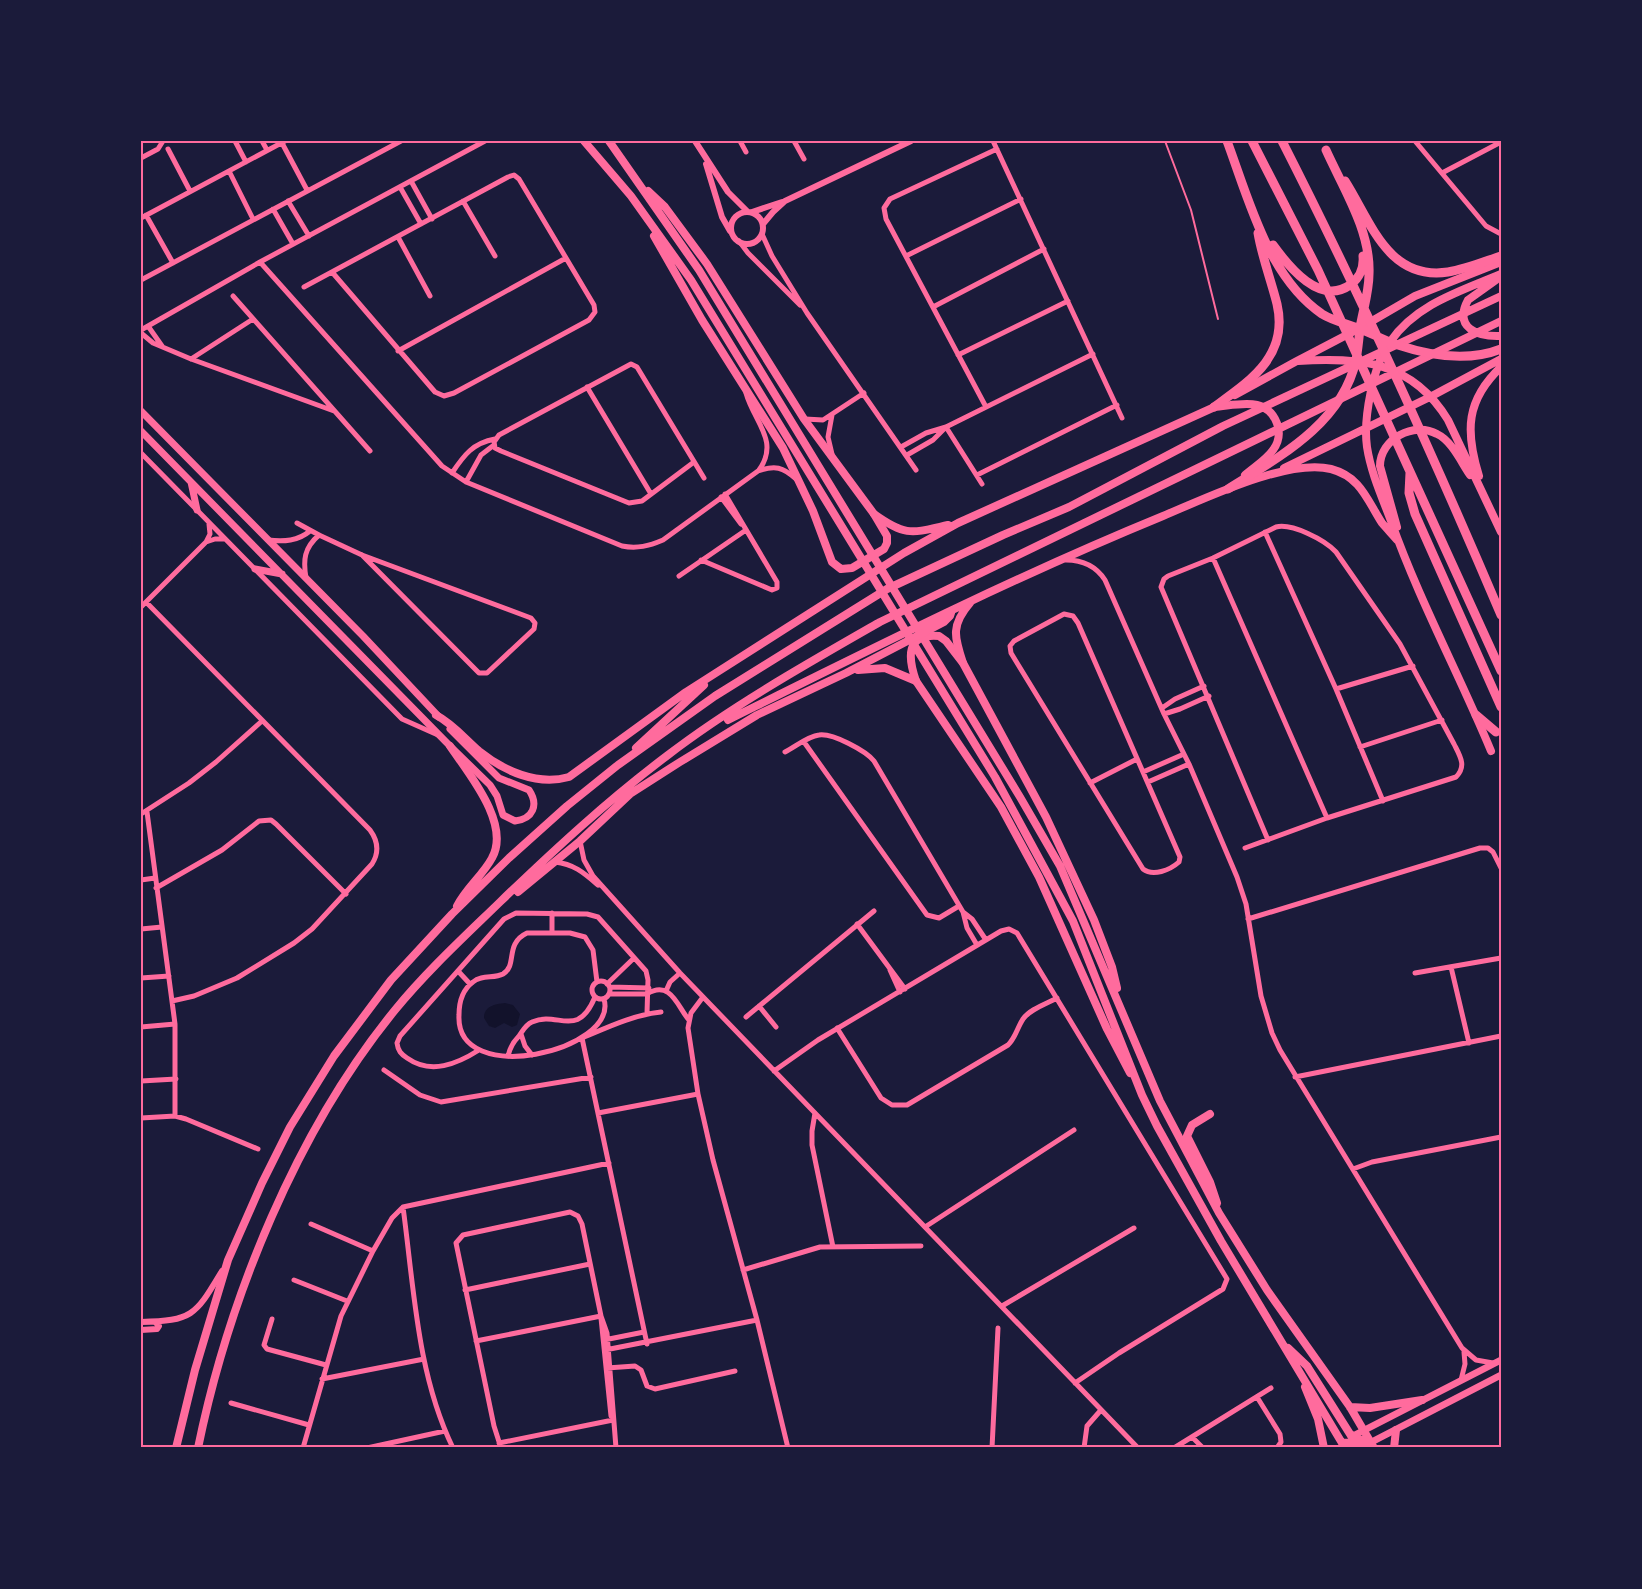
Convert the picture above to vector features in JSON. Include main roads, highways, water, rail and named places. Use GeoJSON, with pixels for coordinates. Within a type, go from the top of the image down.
{"type":"FeatureCollection","features":[{"type":"Feature","properties":{"kind":"highway"},"geometry":{"type":"LineString","coordinates":[[1227,141],[1256,221],[1282,272],[1303,298],[1324,316],[1360,328],[1389,342],[1430,354],[1455,356],[1491,353],[1501,349]]}},
{"type":"Feature","properties":{"kind":"highway"},"geometry":{"type":"LineString","coordinates":[[1252,141],[1318,270],[1501,671]]}},
{"type":"Feature","properties":{"kind":"highway"},"geometry":{"type":"LineString","coordinates":[[1282,141],[1431,452],[1501,615]]}},
{"type":"Feature","properties":{"kind":"highway"},"geometry":{"type":"LineString","coordinates":[[1228,489],[1293,448],[1316,428],[1339,399],[1356,360],[1370,272],[1363,236],[1324,145]]}},
{"type":"Feature","properties":{"kind":"highway"},"geometry":{"type":"LineString","coordinates":[[1324,145],[1384,246],[1393,258],[1403,265],[1425,273],[1442,273],[1501,256]]}},
{"type":"Feature","properties":{"kind":"highway"},"geometry":{"type":"LineString","coordinates":[[1256,221],[1292,269],[1325,290],[1343,289],[1357,278],[1364,261],[1363,236]]}},
{"type":"Feature","properties":{"kind":"highway"},"geometry":{"type":"LineString","coordinates":[[1214,407],[1252,379],[1260,370],[1271,355],[1278,335],[1277,307],[1262,254],[1256,221]]}},
{"type":"Feature","properties":{"kind":"highway"},"geometry":{"type":"LineString","coordinates":[[436,715],[451,723],[477,749],[500,765],[537,779],[559,780],[577,773],[723,667],[857,582],[958,523],[1214,407],[1415,296],[1501,262]]}},
{"type":"Feature","properties":{"kind":"highway"},"geometry":{"type":"LineString","coordinates":[[1501,275],[1472,296],[1464,311],[1466,322],[1472,331],[1482,336],[1501,336]]}},
{"type":"Feature","properties":{"kind":"highway"},"geometry":{"type":"LineString","coordinates":[[1491,751],[1397,540],[1370,460],[1366,428],[1369,398],[1389,342],[1408,322],[1442,298],[1501,275]]}},
{"type":"Feature","properties":{"kind":"highway"},"geometry":{"type":"LineString","coordinates":[[618,765],[715,696],[887,589],[1069,507],[1223,426],[1501,296]]}},
{"type":"Feature","properties":{"kind":"highway"},"geometry":{"type":"LineString","coordinates":[[198,1448],[216,1368],[237,1304],[261,1242],[302,1153],[350,1074],[394,1011],[440,960],[566,838],[614,797],[690,739],[827,652],[880,622],[1501,321]]}},
{"type":"Feature","properties":{"kind":"highway"},"geometry":{"type":"LineString","coordinates":[[1264,477],[1430,398],[1501,359]]}},
{"type":"Feature","properties":{"kind":"highway"},"geometry":{"type":"LineString","coordinates":[[1295,362],[1356,360],[1379,365],[1406,378],[1430,398],[1448,420],[1501,532]]}},
{"type":"Feature","properties":{"kind":"highway"},"geometry":{"type":"LineString","coordinates":[[1488,502],[1473,451],[1471,422],[1475,400],[1484,385],[1501,367]]}},
{"type":"Feature","properties":{"kind":"highway"},"geometry":{"type":"LineString","coordinates":[[1214,407],[1258,405],[1268,410],[1279,429],[1278,440],[1273,450],[1228,489]]}},
{"type":"Feature","properties":{"kind":"highway"},"geometry":{"type":"LineString","coordinates":[[1397,540],[1396,518],[1380,460],[1390,443],[1402,434],[1413,430],[1437,433],[1444,439],[1488,502]]}},
{"type":"Feature","properties":{"kind":"highway"},"geometry":{"type":"LineString","coordinates":[[690,739],[1058,560],[1228,489],[1264,477],[1308,467],[1338,471],[1350,477],[1361,487],[1382,522],[1397,540]]}},
{"type":"Feature","properties":{"kind":"highway"},"geometry":{"type":"LineString","coordinates":[[1408,467],[1409,493],[1415,513],[1501,707]]}},
{"type":"Feature","properties":{"kind":"highway"},"geometry":{"type":"LineString","coordinates":[[874,514],[896,529],[910,532],[958,523]]}},
{"type":"Feature","properties":{"kind":"highway"},"geometry":{"type":"LineString","coordinates":[[963,663],[956,642],[956,630],[958,618],[973,600]]}},
{"type":"Feature","properties":{"kind":"highway"},"geometry":{"type":"LineString","coordinates":[[488,913],[501,906],[555,862],[630,794],[758,715],[944,622],[952,610]]}},
{"type":"Feature","properties":{"kind":"highway"},"geometry":{"type":"LineString","coordinates":[[175,1446],[228,1260],[290,1127],[334,1056],[391,980],[452,914],[538,831],[618,765],[723,667]]}},
{"type":"Feature","properties":{"kind":"highway"},"geometry":{"type":"LineString","coordinates":[[846,673],[861,669],[885,668],[916,681]]}},
{"type":"Feature","properties":{"kind":"highway"},"geometry":{"type":"LineString","coordinates":[[1476,715],[1496,732]]}},
{"type":"Feature","properties":{"kind":"highway"},"geometry":{"type":"LineString","coordinates":[[450,746],[487,805],[495,822],[497,834],[494,856],[452,914]]}},
{"type":"Feature","properties":{"kind":"main road"},"geometry":{"type":"LineString","coordinates":[[584,141],[631,196],[691,280],[995,777],[1073,921],[1157,1126],[1340,1446]]}},
{"type":"Feature","properties":{"kind":"main road"},"geometry":{"type":"LineString","coordinates":[[609,141],[699,270],[1004,769],[1060,866],[1160,1101],[1219,1213],[1267,1290],[1350,1407],[1372,1445]]}},
{"type":"Feature","properties":{"kind":"main road"},"geometry":{"type":"LineString","coordinates":[[631,196],[702,320],[774,434],[801,484],[832,562],[841,569],[852,568],[886,546],[887,536],[874,514],[804,419],[707,264],[665,207],[642,187]]}},
{"type":"Feature","properties":{"kind":"main road"},"geometry":{"type":"LineString","coordinates":[[141,411],[363,636],[436,715],[499,778],[530,790],[535,802],[532,813],[522,820],[509,819],[503,815],[497,796],[490,785],[141,431]]}},
{"type":"Feature","properties":{"kind":"main road"},"geometry":{"type":"LineString","coordinates":[[191,482],[197,510]]}},
{"type":"Feature","properties":{"kind":"main road"},"geometry":{"type":"LineString","coordinates":[[255,569],[282,574]]}},
{"type":"Feature","properties":{"kind":"main road"},"geometry":{"type":"LineString","coordinates":[[1119,1001],[1112,967],[1094,920],[1047,817],[963,663],[946,641],[939,636],[926,636],[917,642],[909,655],[916,681],[1000,807],[1034,867],[1124,1064],[1138,1084]]}},
{"type":"Feature","properties":{"kind":"main road"},"geometry":{"type":"LineString","coordinates":[[1210,1114],[1192,1125],[1187,1136],[1214,1192],[1219,1213]]}},
{"type":"Feature","properties":{"kind":"main road"},"geometry":{"type":"LineString","coordinates":[[1284,1345],[1307,1366],[1353,1436],[1372,1445]]}},
{"type":"Feature","properties":{"kind":"main road"},"geometry":{"type":"LineString","coordinates":[[1340,1446],[1353,1436],[1498,1362]]}},
{"type":"Feature","properties":{"kind":"main road"},"geometry":{"type":"LineString","coordinates":[[1340,1446],[1352,1442],[1360,1448],[1372,1445],[1461,1394],[1501,1375]]}},
{"type":"Feature","properties":{"kind":"main road"},"geometry":{"type":"LineString","coordinates":[[1304,1380],[1307,1394],[1318,1419],[1324,1448]]}},
{"type":"Feature","properties":{"kind":"main road"},"geometry":{"type":"LineString","coordinates":[[1350,1407],[1367,1408],[1422,1400]]}},
{"type":"Feature","properties":{"kind":"main road"},"geometry":{"type":"LineString","coordinates":[[1394,1448],[1396,1430]]}}]}
